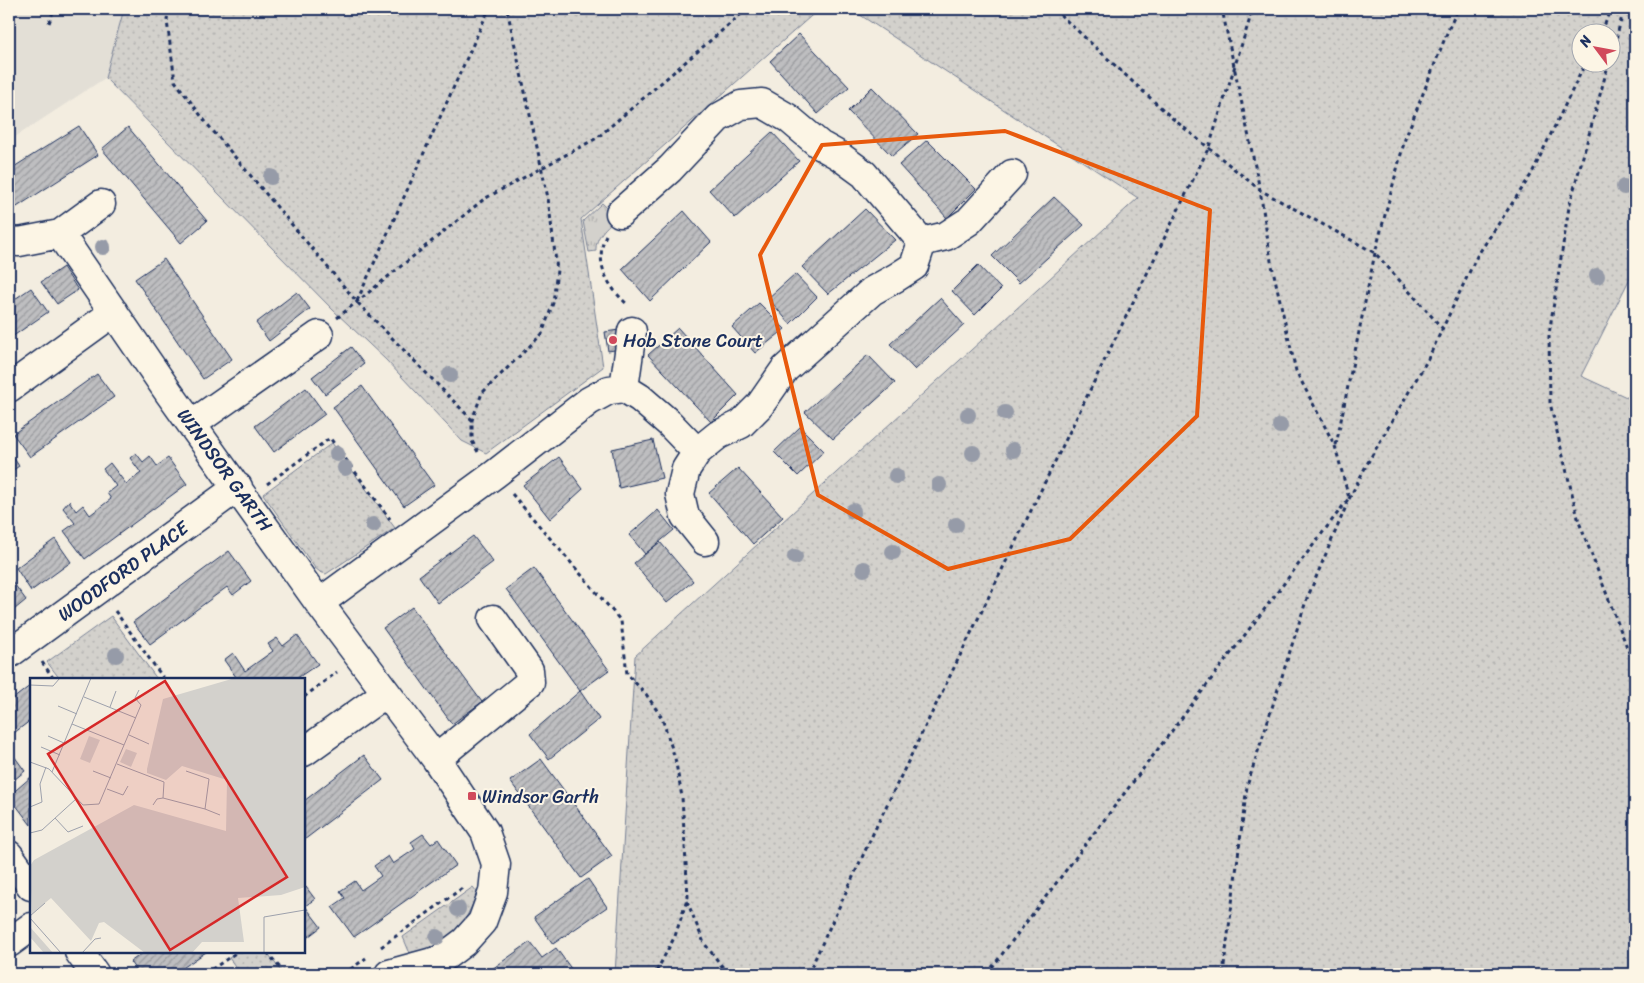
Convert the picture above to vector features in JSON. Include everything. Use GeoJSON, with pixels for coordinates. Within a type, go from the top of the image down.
{"type":"FeatureCollection","features":[{"type":"Feature","properties":{"kind":"street"},"geometry":{"type":"LineString","coordinates":[[620,213],[670,169],[718,118],[741,104],[762,103],[788,118],[820,146],[838,155],[864,174],[922,242]]}},
{"type":"Feature","properties":{"kind":"street"},"geometry":{"type":"LineString","coordinates":[[922,242],[946,236],[969,221],[1012,174]]}},
{"type":"Feature","properties":{"kind":"street"},"geometry":{"type":"LineString","coordinates":[[9,242],[19,242],[60,234],[101,204]]}},
{"type":"Feature","properties":{"kind":"street","name":"WINDSOR GARTH"},"geometry":{"type":"LineString","coordinates":[[60,234],[319,603],[436,759],[485,832],[496,864],[493,892],[482,922],[464,942],[440,960],[389,974]]}},
{"type":"Feature","properties":{"kind":"street"},"geometry":{"type":"LineString","coordinates":[[705,541],[685,516],[680,494],[686,469],[697,452],[718,436],[741,424],[760,405],[785,370],[872,291],[897,278],[914,266],[922,242]]}},
{"type":"Feature","properties":{"kind":"street"},"geometry":{"type":"LineString","coordinates":[[9,388],[114,312]]}},
{"type":"Feature","properties":{"kind":"street"},"geometry":{"type":"LineString","coordinates":[[624,388],[632,331]]}},
{"type":"Feature","properties":{"kind":"street"},"geometry":{"type":"LineString","coordinates":[[192,424],[319,336]]}},
{"type":"Feature","properties":{"kind":"street"},"geometry":{"type":"LineString","coordinates":[[319,603],[495,474],[589,400],[609,390],[624,388],[640,398],[669,423],[697,452]]}},
{"type":"Feature","properties":{"kind":"street","name":"WOODFORD PLACE"},"geometry":{"type":"LineString","coordinates":[[9,654],[242,493]]}},
{"type":"Feature","properties":{"kind":"street"},"geometry":{"type":"LineString","coordinates":[[436,759],[530,682],[529,670],[492,619]]}},
{"type":"Feature","properties":{"kind":"street"},"geometry":{"type":"LineString","coordinates":[[305,751],[386,693]]}},
{"type":"Feature","properties":{"kind":"street"},"geometry":{"type":"LineString","coordinates":[[9,855],[30,885]]}},
{"type":"Feature","properties":{"kind":"street"},"geometry":{"type":"LineString","coordinates":[[9,943],[30,928]]}},
{"type":"Feature","properties":{"kind":"street"},"geometry":{"type":"LineString","coordinates":[[80,953],[95,974]]}},
{"type":"Feature","properties":{"kind":"path"},"geometry":{"type":"LineString","coordinates":[[49,23],[54,9]]}},
{"type":"Feature","properties":{"kind":"path"},"geometry":{"type":"LineString","coordinates":[[168,9],[167,21],[175,81],[208,125],[318,253],[357,302],[472,420]]}},
{"type":"Feature","properties":{"kind":"path"},"geometry":{"type":"LineString","coordinates":[[357,302],[488,9]]}},
{"type":"Feature","properties":{"kind":"path"},"geometry":{"type":"LineString","coordinates":[[506,9],[542,168],[558,270],[553,303],[542,334],[482,393],[472,420],[472,441],[495,474],[621,621],[627,674],[646,694],[662,718],[675,758],[682,797],[688,897],[674,936],[656,974]]}},
{"type":"Feature","properties":{"kind":"path"},"geometry":{"type":"LineString","coordinates":[[319,336],[357,302],[484,199],[597,138],[747,9]]}},
{"type":"Feature","properties":{"kind":"path"},"geometry":{"type":"LineString","coordinates":[[1054,9],[1172,118],[1260,190],[1375,253],[1442,329]]}},
{"type":"Feature","properties":{"kind":"path"},"geometry":{"type":"LineString","coordinates":[[1222,9],[1260,190],[1271,261],[1296,371],[1336,446],[1349,498]]}},
{"type":"Feature","properties":{"kind":"path"},"geometry":{"type":"LineString","coordinates":[[808,974],[883,814],[1209,147],[1253,9]]}},
{"type":"Feature","properties":{"kind":"path"},"geometry":{"type":"LineString","coordinates":[[1336,446],[1375,253],[1406,139],[1458,9]]}},
{"type":"Feature","properties":{"kind":"path"},"geometry":{"type":"LineString","coordinates":[[1606,22],[1612,9]]}},
{"type":"Feature","properties":{"kind":"path"},"geometry":{"type":"LineString","coordinates":[[1621,22],[1624,9]]}},
{"type":"Feature","properties":{"kind":"path"},"geometry":{"type":"LineString","coordinates":[[1223,974],[1247,786],[1306,601],[1349,498],[1428,359],[1478,256],[1531,175],[1581,72]]}},
{"type":"Feature","properties":{"kind":"path"},"geometry":{"type":"LineString","coordinates":[[1606,72],[1569,207],[1549,334],[1550,403],[1579,522],[1635,668]]}},
{"type":"Feature","properties":{"kind":"path"},"geometry":{"type":"LineString","coordinates":[[620,213],[622,220],[606,235],[600,248],[600,260],[610,286],[635,312],[632,331]]}},
{"type":"Feature","properties":{"kind":"path"},"geometry":{"type":"LineString","coordinates":[[242,493],[330,438],[405,540]]}},
{"type":"Feature","properties":{"kind":"path"},"geometry":{"type":"LineString","coordinates":[[987,974],[1349,498]]}},
{"type":"Feature","properties":{"kind":"path"},"geometry":{"type":"LineString","coordinates":[[99,590],[163,678]]}},
{"type":"Feature","properties":{"kind":"path"},"geometry":{"type":"LineString","coordinates":[[305,696],[359,656]]}},
{"type":"Feature","properties":{"kind":"path"},"geometry":{"type":"LineString","coordinates":[[376,951],[496,864]]}},
{"type":"Feature","properties":{"kind":"path"},"geometry":{"type":"LineString","coordinates":[[687,901],[704,943],[728,974]]}},
{"type":"Feature","properties":{"kind":"path"},"geometry":{"type":"LineString","coordinates":[[205,974],[236,953]]}},
{"type":"Feature","properties":{"kind":"path"},"geometry":{"type":"LineString","coordinates":[[269,953],[285,974]]}},
{"type":"Feature","properties":{"kind":"path"},"geometry":{"type":"LineString","coordinates":[[344,974],[368,957]]}},
{"type":"Feature","properties":{"kind":"highlighted area"},"geometry":{"type":"Polygon","coordinates":[[[1005,131],[1210,210],[1197,416],[1070,539],[948,569],[818,495],[760,255],[822,145],[1005,131]]]}},
{"type":"Feature","properties":{"kind":"shaded area"},"geometry":{"type":"Polygon","coordinates":[[[9,9],[124,9],[105,78],[9,141],[9,9]]]}},
{"type":"Feature","properties":{"kind":"green space"},"geometry":{"type":"Polygon","coordinates":[[[124,9],[819,9],[581,219],[603,367],[486,453],[462,441],[386,360],[333,310],[105,78],[124,9]]]}},
{"type":"Feature","properties":{"kind":"green space"},"geometry":{"type":"Polygon","coordinates":[[[851,9],[1635,9],[1635,268],[1581,376],[1635,401],[1635,974],[615,974],[635,656],[1138,198],[851,9]]]}},
{"type":"Feature","properties":{"kind":"green space"},"geometry":{"type":"Polygon","coordinates":[[[602,203],[617,217],[600,236],[597,241],[596,251],[589,252],[583,221],[602,203]]]}},
{"type":"Feature","properties":{"kind":"green space"},"geometry":{"type":"Polygon","coordinates":[[[332,443],[395,528],[326,574],[315,568],[263,494],[332,443]]]}},
{"type":"Feature","properties":{"kind":"green space"},"geometry":{"type":"Polygon","coordinates":[[[111,616],[156,678],[59,678],[47,662],[111,616]]]}},
{"type":"Feature","properties":{"kind":"green space"},"geometry":{"type":"Polygon","coordinates":[[[473,887],[477,892],[467,916],[451,937],[438,946],[411,956],[403,937],[473,887]]]}},
{"type":"Feature","properties":{"kind":"green space"},"geometry":{"type":"Polygon","coordinates":[[[236,953],[268,953],[283,974],[241,974],[229,958],[236,953]]]}},
{"type":"Feature","properties":{"kind":"building"},"geometry":{"type":"Polygon","coordinates":[[[799,34],[849,87],[818,114],[770,61],[799,34]]]}},
{"type":"Feature","properties":{"kind":"building"},"geometry":{"type":"Polygon","coordinates":[[[872,87],[918,134],[892,156],[848,111],[872,87]]]}},
{"type":"Feature","properties":{"kind":"building"},"geometry":{"type":"Polygon","coordinates":[[[79,126],[98,155],[9,212],[9,170],[79,126]]]}},
{"type":"Feature","properties":{"kind":"building"},"geometry":{"type":"Polygon","coordinates":[[[128,127],[207,221],[181,243],[102,149],[128,127]]]}},
{"type":"Feature","properties":{"kind":"building"},"geometry":{"type":"Polygon","coordinates":[[[772,132],[799,161],[735,218],[709,190],[772,132]]]}},
{"type":"Feature","properties":{"kind":"building"},"geometry":{"type":"Polygon","coordinates":[[[927,140],[976,189],[947,218],[899,165],[927,140]]]}},
{"type":"Feature","properties":{"kind":"building"},"geometry":{"type":"Polygon","coordinates":[[[1054,197],[1084,225],[1019,283],[992,256],[1054,197]]]}},
{"type":"Feature","properties":{"kind":"building"},"geometry":{"type":"Polygon","coordinates":[[[865,209],[895,240],[828,294],[802,267],[865,209]]]}},
{"type":"Feature","properties":{"kind":"building"},"geometry":{"type":"Polygon","coordinates":[[[684,211],[711,242],[650,301],[622,269],[684,211]]]}},
{"type":"Feature","properties":{"kind":"building"},"geometry":{"type":"Polygon","coordinates":[[[164,259],[232,359],[203,379],[135,279],[164,259]]]}},
{"type":"Feature","properties":{"kind":"building"},"geometry":{"type":"Polygon","coordinates":[[[978,265],[1001,289],[975,315],[952,291],[978,265]]]}},
{"type":"Feature","properties":{"kind":"building"},"geometry":{"type":"Polygon","coordinates":[[[63,267],[78,290],[57,304],[41,282],[63,267]]]}},
{"type":"Feature","properties":{"kind":"building"},"geometry":{"type":"Polygon","coordinates":[[[795,274],[817,297],[790,324],[768,298],[795,274]]]}},
{"type":"Feature","properties":{"kind":"building"},"geometry":{"type":"Polygon","coordinates":[[[31,288],[48,312],[9,339],[9,303],[31,288]]]}},
{"type":"Feature","properties":{"kind":"building"},"geometry":{"type":"Polygon","coordinates":[[[297,292],[310,309],[269,341],[256,323],[297,292]]]}},
{"type":"Feature","properties":{"kind":"building"},"geometry":{"type":"Polygon","coordinates":[[[940,298],[964,325],[915,370],[890,344],[940,298]]]}},
{"type":"Feature","properties":{"kind":"building"},"geometry":{"type":"Polygon","coordinates":[[[759,303],[785,329],[755,353],[732,327],[759,303]]]}},
{"type":"Feature","properties":{"kind":"building"},"geometry":{"type":"Polygon","coordinates":[[[678,328],[738,395],[711,422],[648,355],[678,328]]]}},
{"type":"Feature","properties":{"kind":"building","name":"Hob Stone Court"},"geometry":{"type":"Polygon","coordinates":[[[619,330],[621,349],[608,351],[605,332],[619,330]]]}},
{"type":"Feature","properties":{"kind":"building"},"geometry":{"type":"Polygon","coordinates":[[[351,347],[364,364],[325,394],[312,377],[351,347]]]}},
{"type":"Feature","properties":{"kind":"building"},"geometry":{"type":"Polygon","coordinates":[[[868,355],[895,383],[833,439],[805,412],[868,355]]]}},
{"type":"Feature","properties":{"kind":"building"},"geometry":{"type":"Polygon","coordinates":[[[97,374],[114,397],[30,457],[13,434],[97,374]]]}},
{"type":"Feature","properties":{"kind":"building"},"geometry":{"type":"Polygon","coordinates":[[[362,386],[434,485],[404,506],[333,407],[362,386]]]}},
{"type":"Feature","properties":{"kind":"building"},"geometry":{"type":"Polygon","coordinates":[[[306,388],[325,414],[274,452],[255,426],[306,388]]]}},
{"type":"Feature","properties":{"kind":"building"},"geometry":{"type":"Polygon","coordinates":[[[800,427],[824,451],[798,476],[774,452],[800,427]]]}},
{"type":"Feature","properties":{"kind":"building"},"geometry":{"type":"Polygon","coordinates":[[[653,440],[662,478],[619,488],[612,449],[653,440]]]}},
{"type":"Feature","properties":{"kind":"building"},"geometry":{"type":"Polygon","coordinates":[[[9,451],[19,466],[9,473],[9,451]]]}},
{"type":"Feature","properties":{"kind":"building"},"geometry":{"type":"Polygon","coordinates":[[[136,453],[143,462],[150,456],[157,466],[168,458],[187,484],[85,559],[64,531],[75,523],[63,508],[69,501],[76,511],[83,505],[90,515],[111,499],[107,493],[116,486],[103,469],[110,463],[126,484],[141,473],[130,458],[136,453]]]}},
{"type":"Feature","properties":{"kind":"building"},"geometry":{"type":"Polygon","coordinates":[[[559,457],[583,489],[550,519],[523,485],[559,457]]]}},
{"type":"Feature","properties":{"kind":"building"},"geometry":{"type":"Polygon","coordinates":[[[738,468],[783,517],[753,544],[709,493],[738,468]]]}},
{"type":"Feature","properties":{"kind":"building"},"geometry":{"type":"Polygon","coordinates":[[[658,510],[674,530],[645,554],[629,535],[658,510]]]}},
{"type":"Feature","properties":{"kind":"building"},"geometry":{"type":"Polygon","coordinates":[[[473,536],[493,562],[438,603],[419,576],[473,536]]]}},
{"type":"Feature","properties":{"kind":"building"},"geometry":{"type":"Polygon","coordinates":[[[55,539],[71,562],[31,591],[16,568],[55,539]]]}},
{"type":"Feature","properties":{"kind":"building"},"geometry":{"type":"Polygon","coordinates":[[[660,542],[693,581],[667,603],[634,563],[660,542]]]}},
{"type":"Feature","properties":{"kind":"building"},"geometry":{"type":"Polygon","coordinates":[[[229,551],[251,581],[233,595],[227,587],[150,644],[133,622],[229,551]]]}},
{"type":"Feature","properties":{"kind":"building"},"geometry":{"type":"Polygon","coordinates":[[[534,568],[609,670],[580,691],[506,589],[534,568]]]}},
{"type":"Feature","properties":{"kind":"building"},"geometry":{"type":"Polygon","coordinates":[[[9,577],[26,600],[9,614],[9,577]]]}},
{"type":"Feature","properties":{"kind":"building"},"geometry":{"type":"Polygon","coordinates":[[[412,607],[482,702],[452,724],[383,628],[412,607]]]}},
{"type":"Feature","properties":{"kind":"building"},"geometry":{"type":"Polygon","coordinates":[[[297,635],[318,664],[297,678],[234,678],[236,677],[224,660],[233,653],[245,671],[273,651],[268,644],[277,638],[283,646],[297,635]]]}},
{"type":"Feature","properties":{"kind":"building"},"geometry":{"type":"Polygon","coordinates":[[[30,686],[30,721],[10,736],[9,734],[9,702],[30,686]]]}},
{"type":"Feature","properties":{"kind":"building"},"geometry":{"type":"Polygon","coordinates":[[[580,691],[599,719],[549,759],[530,734],[580,691]]]}},
{"type":"Feature","properties":{"kind":"building"},"geometry":{"type":"Polygon","coordinates":[[[9,749],[25,771],[9,784],[9,749]]]}},
{"type":"Feature","properties":{"kind":"building"},"geometry":{"type":"Polygon","coordinates":[[[364,755],[383,780],[305,839],[305,800],[364,755]]]}},
{"type":"Feature","properties":{"kind":"building"},"geometry":{"type":"Polygon","coordinates":[[[541,759],[612,856],[581,878],[510,781],[541,759]]]}},
{"type":"Feature","properties":{"kind":"building"},"geometry":{"type":"Polygon","coordinates":[[[30,778],[30,824],[9,796],[30,778]]]}},
{"type":"Feature","properties":{"kind":"building"},"geometry":{"type":"Polygon","coordinates":[[[423,834],[431,844],[438,839],[456,865],[354,937],[332,907],[345,898],[340,891],[355,881],[361,890],[381,876],[374,866],[388,856],[393,864],[415,849],[411,842],[423,834]]]}},
{"type":"Feature","properties":{"kind":"building"},"geometry":{"type":"Polygon","coordinates":[[[588,879],[607,907],[553,944],[534,917],[588,879]]]}},
{"type":"Feature","properties":{"kind":"building"},"geometry":{"type":"Polygon","coordinates":[[[305,888],[315,899],[305,906],[305,888]]]}},
{"type":"Feature","properties":{"kind":"building"},"geometry":{"type":"Polygon","coordinates":[[[305,906],[321,927],[305,939],[305,906]]]}},
{"type":"Feature","properties":{"kind":"building"},"geometry":{"type":"Polygon","coordinates":[[[530,942],[542,958],[556,948],[575,974],[556,974],[552,969],[544,974],[485,974],[530,942]]]}},
{"type":"Feature","properties":{"kind":"building"},"geometry":{"type":"Polygon","coordinates":[[[143,953],[205,953],[174,974],[139,974],[130,962],[143,953]]]}},
{"type":"Feature","properties":{"kind":"place","name":"Hob Stone Court"},"geometry":{"type":"Point","coordinates":[613,340]}},
{"type":"Feature","properties":{"kind":"place","name":"Windsor Garth"},"geometry":{"type":"Point","coordinates":[472,796]}}]}
